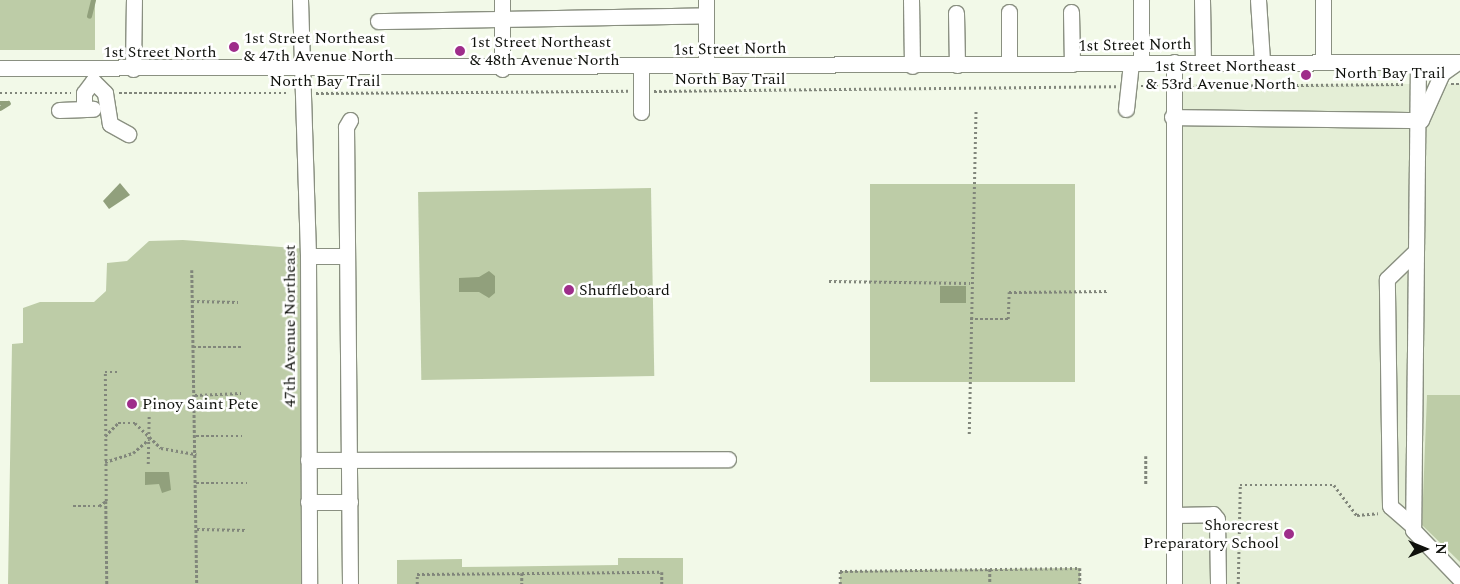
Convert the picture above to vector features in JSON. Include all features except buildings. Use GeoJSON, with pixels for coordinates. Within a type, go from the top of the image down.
{"type":"FeatureCollection","features":[{"type":"Feature","properties":{"kind":"street"},"geometry":{"type":"LineString","coordinates":[[133,69],[134,0]]}},
{"type":"Feature","properties":{"kind":"street","name":"47th Avenue Northeast"},"geometry":{"type":"LineString","coordinates":[[300,0],[300,69],[308,256],[309,584]]}},
{"type":"Feature","properties":{"kind":"street"},"geometry":{"type":"LineString","coordinates":[[502,0],[502,69]]}},
{"type":"Feature","properties":{"kind":"street"},"geometry":{"type":"LineString","coordinates":[[911,0],[912,66]]}},
{"type":"Feature","properties":{"kind":"street"},"geometry":{"type":"LineString","coordinates":[[1126,109],[1136,63],[1141,0]]}},
{"type":"Feature","properties":{"kind":"street"},"geometry":{"type":"LineString","coordinates":[[1202,0],[1203,62]]}},
{"type":"Feature","properties":{"kind":"street"},"geometry":{"type":"LineString","coordinates":[[1258,0],[1262,61]]}},
{"type":"Feature","properties":{"kind":"street"},"geometry":{"type":"LineString","coordinates":[[1323,0],[1323,61]]}},
{"type":"Feature","properties":{"kind":"street"},"geometry":{"type":"LineString","coordinates":[[378,21],[502,18],[706,7],[706,67]]}},
{"type":"Feature","properties":{"kind":"street"},"geometry":{"type":"LineString","coordinates":[[1009,12],[1009,64]]}},
{"type":"Feature","properties":{"kind":"street"},"geometry":{"type":"LineString","coordinates":[[1071,12],[1072,64]]}},
{"type":"Feature","properties":{"kind":"street"},"geometry":{"type":"LineString","coordinates":[[956,13],[957,65]]}},
{"type":"Feature","properties":{"kind":"street","name":"1st Street North"},"geometry":{"type":"LineString","coordinates":[[0,68],[90,81],[133,69],[502,69],[1262,61],[1459,62]]}},
{"type":"Feature","properties":{"kind":"street"},"geometry":{"type":"LineString","coordinates":[[1174,62],[1172,86],[1174,584]]}},
{"type":"Feature","properties":{"kind":"street"},"geometry":{"type":"LineString","coordinates":[[1418,62],[1420,120],[1416,251],[1413,526],[1418,539],[1460,578]]}},
{"type":"Feature","properties":{"kind":"street"},"geometry":{"type":"LineString","coordinates":[[1420,120],[1442,73],[1459,62]]}},
{"type":"Feature","properties":{"kind":"street"},"geometry":{"type":"LineString","coordinates":[[640,68],[641,112]]}},
{"type":"Feature","properties":{"kind":"street"},"geometry":{"type":"LineString","coordinates":[[84,109],[90,81],[105,93],[105,109],[110,124],[128,134]]}},
{"type":"Feature","properties":{"kind":"street"},"geometry":{"type":"LineString","coordinates":[[59,110],[105,109]]}},
{"type":"Feature","properties":{"kind":"street"},"geometry":{"type":"LineString","coordinates":[[1172,117],[1420,120]]}},
{"type":"Feature","properties":{"kind":"street"},"geometry":{"type":"LineString","coordinates":[[350,120],[346,127],[350,584]]}},
{"type":"Feature","properties":{"kind":"street"},"geometry":{"type":"LineString","coordinates":[[1413,526],[1392,509],[1388,279],[1416,251]]}},
{"type":"Feature","properties":{"kind":"street"},"geometry":{"type":"LineString","coordinates":[[308,256],[346,256]]}},
{"type":"Feature","properties":{"kind":"street"},"geometry":{"type":"LineString","coordinates":[[308,460],[728,459]]}},
{"type":"Feature","properties":{"kind":"street"},"geometry":{"type":"LineString","coordinates":[[308,502],[350,502]]}},
{"type":"Feature","properties":{"kind":"street"},"geometry":{"type":"LineString","coordinates":[[1174,515],[1213,514],[1217,519],[1218,584]]}},
{"type":"Feature","properties":{"kind":"path"},"geometry":{"type":"LineString","coordinates":[[0,93],[90,81]]}},
{"type":"Feature","properties":{"kind":"path","name":"North Bay Trail"},"geometry":{"type":"LineString","coordinates":[[105,93],[641,91],[1418,84]]}},
{"type":"Feature","properties":{"kind":"path","name":"North Bay Trail"},"geometry":{"type":"LineString","coordinates":[[1436,84],[1460,84]]}},
{"type":"Feature","properties":{"kind":"path"},"geometry":{"type":"LineString","coordinates":[[969,434],[970,283],[976,110]]}},
{"type":"Feature","properties":{"kind":"path"},"geometry":{"type":"LineString","coordinates":[[192,270],[197,584]]}},
{"type":"Feature","properties":{"kind":"path"},"geometry":{"type":"LineString","coordinates":[[828,281],[970,283]]}},
{"type":"Feature","properties":{"kind":"path"},"geometry":{"type":"LineString","coordinates":[[970,319],[1008,319],[1009,292],[1108,291]]}},
{"type":"Feature","properties":{"kind":"path"},"geometry":{"type":"LineString","coordinates":[[192,302],[238,302]]}},
{"type":"Feature","properties":{"kind":"path"},"geometry":{"type":"LineString","coordinates":[[193,347],[241,346]]}},
{"type":"Feature","properties":{"kind":"path"},"geometry":{"type":"LineString","coordinates":[[106,584],[105,372],[118,372]]}},
{"type":"Feature","properties":{"kind":"path"},"geometry":{"type":"LineString","coordinates":[[195,395],[242,393]]}},
{"type":"Feature","properties":{"kind":"path"},"geometry":{"type":"LineString","coordinates":[[148,464],[149,414]]}},
{"type":"Feature","properties":{"kind":"path"},"geometry":{"type":"LineString","coordinates":[[105,436],[118,423],[135,423],[149,438],[172,452],[196,454]]}},
{"type":"Feature","properties":{"kind":"path"},"geometry":{"type":"LineString","coordinates":[[196,436],[242,436]]}},
{"type":"Feature","properties":{"kind":"path"},"geometry":{"type":"LineString","coordinates":[[105,462],[133,453],[149,438]]}},
{"type":"Feature","properties":{"kind":"path"},"geometry":{"type":"LineString","coordinates":[[1146,456],[1146,485]]}},
{"type":"Feature","properties":{"kind":"path"},"geometry":{"type":"LineString","coordinates":[[196,483],[247,483]]}},
{"type":"Feature","properties":{"kind":"path"},"geometry":{"type":"LineString","coordinates":[[1238,584],[1240,486],[1334,486],[1357,515],[1392,509]]}},
{"type":"Feature","properties":{"kind":"path"},"geometry":{"type":"LineString","coordinates":[[73,506],[99,506],[106,502]]}},
{"type":"Feature","properties":{"kind":"path"},"geometry":{"type":"LineString","coordinates":[[197,529],[247,530]]}},
{"type":"Feature","properties":{"kind":"path"},"geometry":{"type":"LineString","coordinates":[[840,584],[840,571],[1080,568],[1080,584]]}},
{"type":"Feature","properties":{"kind":"path"},"geometry":{"type":"LineString","coordinates":[[990,569],[990,584]]}},
{"type":"Feature","properties":{"kind":"path"},"geometry":{"type":"LineString","coordinates":[[417,584],[417,574],[662,572],[662,584]]}},
{"type":"Feature","properties":{"kind":"path"},"geometry":{"type":"LineString","coordinates":[[522,573],[522,584]]}},
{"type":"Feature","properties":{"kind":"shaded area"},"geometry":{"type":"Polygon","coordinates":[[[0,0],[95,0],[95,50],[0,50],[0,0]]]}},
{"type":"Feature","properties":{"kind":"shaded area"},"geometry":{"type":"Polygon","coordinates":[[[1172,84],[1460,84],[1460,584],[1172,584],[1172,84]]]}},
{"type":"Feature","properties":{"kind":"shaded area"},"geometry":{"type":"Polygon","coordinates":[[[120,183],[130,195],[109,209],[103,201],[120,183]]]}},
{"type":"Feature","properties":{"kind":"shaded area"},"geometry":{"type":"Polygon","coordinates":[[[870,184],[1075,184],[1075,382],[870,382],[870,184]]]}},
{"type":"Feature","properties":{"kind":"shaded area"},"geometry":{"type":"Polygon","coordinates":[[[651,188],[654,376],[421,380],[418,192],[651,188]]]}},
{"type":"Feature","properties":{"kind":"shaded area"},"geometry":{"type":"Polygon","coordinates":[[[183,240],[308,249],[309,584],[8,584],[12,344],[23,343],[23,308],[40,302],[94,302],[106,291],[107,263],[127,261],[149,241],[183,240]]]}},
{"type":"Feature","properties":{"kind":"shaded area"},"geometry":{"type":"Polygon","coordinates":[[[489,271],[495,276],[495,293],[489,298],[479,292],[459,292],[459,278],[479,277],[489,271]]]}},
{"type":"Feature","properties":{"kind":"shaded area"},"geometry":{"type":"Polygon","coordinates":[[[940,286],[966,286],[966,303],[940,303],[940,286]]]}},
{"type":"Feature","properties":{"kind":"shaded area"},"geometry":{"type":"Polygon","coordinates":[[[1427,395],[1460,395],[1460,562],[1422,525],[1427,395]]]}},
{"type":"Feature","properties":{"kind":"shaded area"},"geometry":{"type":"Polygon","coordinates":[[[145,472],[169,472],[171,490],[162,493],[159,484],[145,485],[145,472]]]}},
{"type":"Feature","properties":{"kind":"shaded area"},"geometry":{"type":"Polygon","coordinates":[[[618,558],[683,558],[683,584],[397,584],[397,560],[462,559],[462,567],[618,565],[618,558]]]}},
{"type":"Feature","properties":{"kind":"shaded area"},"geometry":{"type":"Polygon","coordinates":[[[1080,568],[1080,584],[840,584],[840,571],[1080,568]]]}},
{"type":"Feature","properties":{"kind":"waterway"},"geometry":{"type":"LineString","coordinates":[[89,16],[93,0]]}},
{"type":"Feature","properties":{"kind":"waterway"},"geometry":{"type":"LineString","coordinates":[[0,103],[8,103]]}},
{"type":"Feature","properties":{"kind":"waterway"},"geometry":{"type":"LineString","coordinates":[[0,108],[8,103]]}},
{"type":"Feature","properties":{"kind":"place","name":"1st Street Northeast & 47th Avenue North"},"geometry":{"type":"Point","coordinates":[234,47]}},
{"type":"Feature","properties":{"kind":"place","name":"1st Street Northeast & 48th Avenue North"},"geometry":{"type":"Point","coordinates":[460,51]}},
{"type":"Feature","properties":{"kind":"place","name":"1st Street Northeast & 53rd Avenue North"},"geometry":{"type":"Point","coordinates":[1306,75]}},
{"type":"Feature","properties":{"kind":"place","name":"Shuffleboard"},"geometry":{"type":"Point","coordinates":[569,290]}},
{"type":"Feature","properties":{"kind":"place","name":"Pinoy Saint Pete"},"geometry":{"type":"Point","coordinates":[132,404]}},
{"type":"Feature","properties":{"kind":"place","name":"Shorecrest Preparatory School"},"geometry":{"type":"Point","coordinates":[1289,534]}}]}
